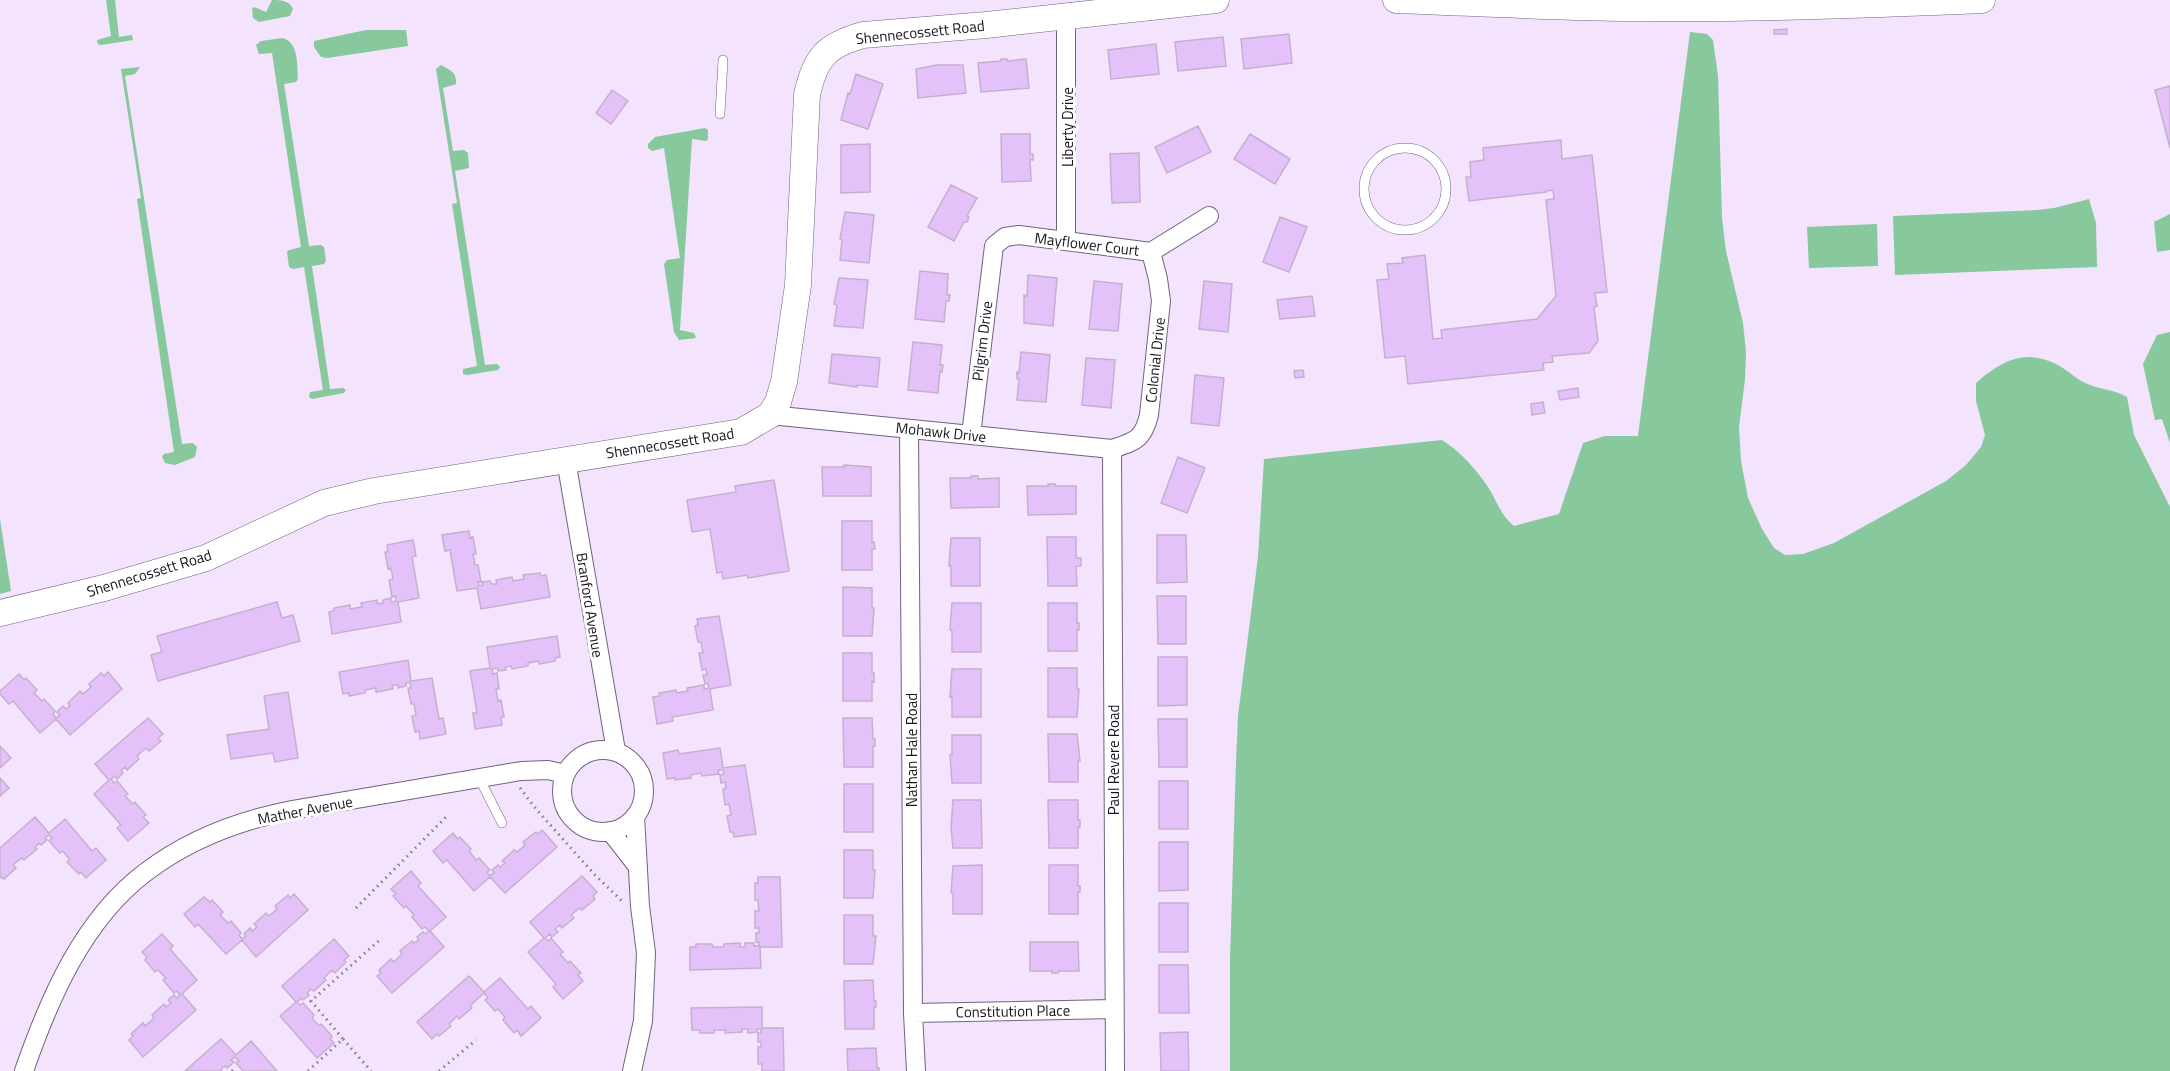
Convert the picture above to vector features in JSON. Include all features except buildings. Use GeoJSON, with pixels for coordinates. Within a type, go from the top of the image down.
{"type":"FeatureCollection","features":[{"type":"Feature","properties":{"kind":"street","name":"Shennecossett Road"},"geometry":{"type":"LineString","coordinates":[[0,613],[104,588],[206,558],[324,503],[374,491],[741,432],[770,415],[778,402],[783,382],[798,285],[807,95],[809,83],[821,58],[830,48],[863,35],[986,25],[1216,0]]}},
{"type":"Feature","properties":{"kind":"street"},"geometry":{"type":"LineString","coordinates":[[1395,0],[1622,4],[1982,0]]}},
{"type":"Feature","properties":{"kind":"street","name":"Liberty Drive"},"geometry":{"type":"LineString","coordinates":[[1066,15],[1066,240]]}},
{"type":"Feature","properties":{"kind":"street","name":"Mayflower Court"},"geometry":{"type":"LineString","coordinates":[[994,246],[1005,237],[1018,235],[1150,252],[1209,216]]}},
{"type":"Feature","properties":{"kind":"street","name":"Pilgrim Drive"},"geometry":{"type":"LineString","coordinates":[[971,435],[994,246]]}},
{"type":"Feature","properties":{"kind":"street","name":"Colonial Drive"},"geometry":{"type":"LineString","coordinates":[[1112,449],[1138,440],[1146,428],[1149,415],[1161,301],[1158,279],[1150,252]]}},
{"type":"Feature","properties":{"kind":"street","name":"Mohawk Drive"},"geometry":{"type":"LineString","coordinates":[[770,415],[1112,449]]}},
{"type":"Feature","properties":{"kind":"street","name":"Nathan Hale Road"},"geometry":{"type":"LineString","coordinates":[[909,429],[913,1013],[916,1071]]}},
{"type":"Feature","properties":{"kind":"street","name":"Paul Revere Road"},"geometry":{"type":"LineString","coordinates":[[1112,449],[1115,1071]]}},
{"type":"Feature","properties":{"kind":"street","name":"Branford Avenue"},"geometry":{"type":"LineString","coordinates":[[566,460],[616,751]]}},
{"type":"Feature","properties":{"kind":"street"},"geometry":{"type":"LineString","coordinates":[[607,749],[616,751],[634,764],[641,776],[644,790],[641,804],[634,816],[619,828],[597,831],[585,828],[570,816],[562,799],[565,774],[573,762],[584,754],[607,749]]}},
{"type":"Feature","properties":{"kind":"street","name":"Mather Avenue"},"geometry":{"type":"LineString","coordinates":[[24,1071],[56,990],[86,939],[110,906],[146,872],[182,848],[264,816],[514,772],[548,770],[565,774]]}},
{"type":"Feature","properties":{"kind":"street"},"geometry":{"type":"LineString","coordinates":[[632,1071],[642,1021],[646,953],[634,816]]}},
{"type":"Feature","properties":{"kind":"street"},"geometry":{"type":"LineString","coordinates":[[609,831],[638,867]]}},
{"type":"Feature","properties":{"kind":"street","name":"Constitution Place"},"geometry":{"type":"LineString","coordinates":[[913,1013],[1114,1010]]}},
{"type":"Feature","properties":{"kind":"lane"},"geometry":{"type":"LineString","coordinates":[[720,114],[723,60]]}},
{"type":"Feature","properties":{"kind":"lane"},"geometry":{"type":"LineString","coordinates":[[1405,147],[1419,150],[1431,157],[1440,167],[1445,179],[1446,192],[1442,205],[1435,216],[1425,224],[1413,229],[1400,230],[1377,219],[1368,208],[1364,194],[1364,180],[1370,167],[1379,157],[1391,150],[1405,147]]}},
{"type":"Feature","properties":{"kind":"lane"},"geometry":{"type":"LineString","coordinates":[[478,778],[502,823]]}},
{"type":"Feature","properties":{"kind":"path"},"geometry":{"type":"LineString","coordinates":[[514,772],[522,792],[536,809],[595,875],[624,903]]}},
{"type":"Feature","properties":{"kind":"path"},"geometry":{"type":"LineString","coordinates":[[356,908],[447,817]]}},
{"type":"Feature","properties":{"kind":"path"},"geometry":{"type":"LineString","coordinates":[[371,1071],[310,1001],[382,938]]}},
{"type":"Feature","properties":{"kind":"path"},"geometry":{"type":"LineString","coordinates":[[308,1071],[344,1039]]}},
{"type":"Feature","properties":{"kind":"path"},"geometry":{"type":"LineString","coordinates":[[439,1071],[476,1040]]}},
{"type":"Feature","properties":{"kind":"green space"},"geometry":{"type":"Polygon","coordinates":[[[106,0],[115,0],[119,37],[132,35],[133,40],[98,44],[97,40],[111,36],[106,0]]]}},
{"type":"Feature","properties":{"kind":"green space"},"geometry":{"type":"Polygon","coordinates":[[[272,0],[287,2],[293,9],[290,16],[259,22],[253,18],[252,9],[254,7],[266,12],[272,0]]]}},
{"type":"Feature","properties":{"kind":"green space"},"geometry":{"type":"Polygon","coordinates":[[[366,30],[406,30],[408,46],[327,58],[321,57],[314,47],[314,41],[366,30]]]}},
{"type":"Feature","properties":{"kind":"green space"},"geometry":{"type":"Polygon","coordinates":[[[1690,32],[1707,34],[1713,40],[1718,76],[1722,218],[1726,251],[1743,323],[1746,352],[1739,427],[1741,461],[1748,498],[1762,529],[1774,548],[1785,555],[1803,554],[1834,543],[1946,481],[1966,465],[1981,447],[1985,435],[1976,401],[1976,383],[2003,364],[2023,357],[2044,359],[2060,366],[2083,382],[2127,397],[2134,435],[2170,507],[2170,1071],[1230,1071],[1230,960],[1238,716],[1258,557],[1264,459],[1442,440],[1473,467],[1488,487],[1502,513],[1514,526],[1559,514],[1583,443],[1605,436],[1638,436],[1690,32]]]}},
{"type":"Feature","properties":{"kind":"green space"},"geometry":{"type":"Polygon","coordinates":[[[283,38],[295,49],[297,61],[298,79],[296,82],[284,84],[309,246],[324,247],[326,261],[324,264],[312,266],[330,389],[343,388],[346,390],[344,393],[312,399],[309,397],[310,392],[323,390],[304,267],[293,269],[289,267],[287,252],[301,247],[272,53],[259,54],[256,45],[261,41],[283,38]]]}},
{"type":"Feature","properties":{"kind":"green space"},"geometry":{"type":"Polygon","coordinates":[[[441,65],[452,72],[456,80],[456,84],[443,88],[453,151],[464,150],[468,153],[469,168],[455,171],[485,365],[497,364],[500,367],[498,370],[467,375],[463,374],[463,369],[477,366],[452,204],[457,203],[436,69],[441,65]]]}},
{"type":"Feature","properties":{"kind":"green space"},"geometry":{"type":"Polygon","coordinates":[[[140,67],[135,74],[125,76],[182,444],[193,443],[197,447],[195,457],[175,465],[165,463],[162,457],[164,454],[174,452],[137,199],[141,198],[121,69],[140,67]]]}},
{"type":"Feature","properties":{"kind":"green space"},"geometry":{"type":"Polygon","coordinates":[[[705,128],[708,130],[706,141],[692,139],[680,330],[694,333],[696,338],[679,340],[674,332],[664,264],[667,260],[680,258],[664,148],[652,151],[648,148],[648,144],[655,137],[705,128]]]}},
{"type":"Feature","properties":{"kind":"green space"},"geometry":{"type":"Polygon","coordinates":[[[2089,199],[2096,223],[2097,267],[1895,275],[1893,216],[2038,210],[2089,199]]]}},
{"type":"Feature","properties":{"kind":"green space"},"geometry":{"type":"Polygon","coordinates":[[[2170,214],[2170,250],[2157,252],[2154,222],[2170,214]]]}},
{"type":"Feature","properties":{"kind":"green space"},"geometry":{"type":"Polygon","coordinates":[[[1877,224],[1878,266],[1809,268],[1807,227],[1877,224]]]}},
{"type":"Feature","properties":{"kind":"green space"},"geometry":{"type":"Polygon","coordinates":[[[2170,332],[2170,443],[2162,419],[2155,420],[2143,364],[2157,335],[2170,332]]]}},
{"type":"Feature","properties":{"kind":"green space"},"geometry":{"type":"Polygon","coordinates":[[[0,519],[11,591],[0,594],[0,519]]]}}]}
